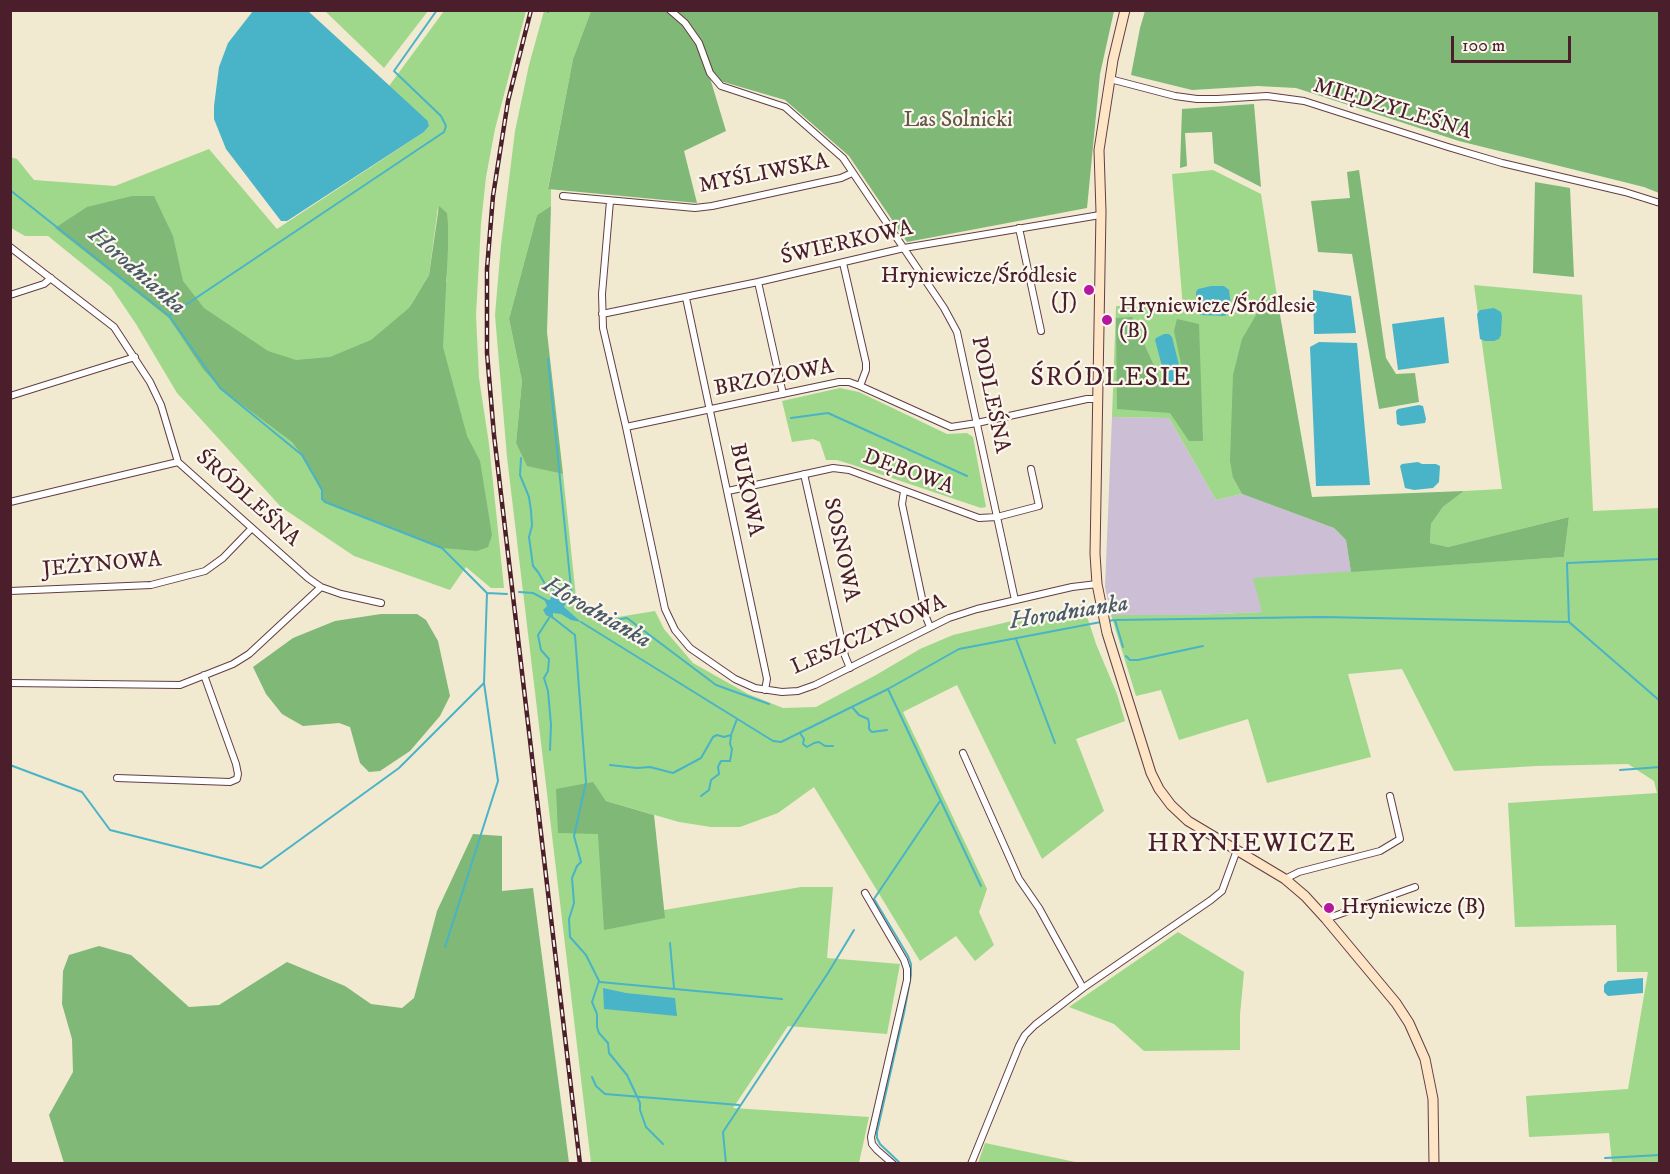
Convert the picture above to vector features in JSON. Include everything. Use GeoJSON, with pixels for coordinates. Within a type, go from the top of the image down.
{"type":"FeatureCollection","features":[{"type":"Feature","properties":{"kind":"street","name":"PODLEŚNA"},"geometry":{"type":"LineString","coordinates":[[670,10],[685,23],[699,43],[710,73],[720,86],[785,106],[843,158],[944,308],[957,332],[1015,600]]}},
{"type":"Feature","properties":{"kind":"street"},"geometry":{"type":"LineString","coordinates":[[1125,10],[1110,79],[1100,150],[1095,554],[1097,584],[1107,633],[1151,773],[1171,805],[1188,821],[1284,879],[1305,896],[1396,1003],[1425,1059],[1433,1100],[1434,1164]]}},
{"type":"Feature","properties":{"kind":"street","name":"MIĘDZYLEŚNA"},"geometry":{"type":"LineString","coordinates":[[1110,79],[1175,96],[1197,99],[1267,96],[1304,101],[1448,147],[1625,192],[1659,203]]}},
{"type":"Feature","properties":{"kind":"street","name":"MYŚLIWSKA"},"geometry":{"type":"LineString","coordinates":[[563,196],[694,208],[841,178],[852,172]]}},
{"type":"Feature","properties":{"kind":"street"},"geometry":{"type":"LineString","coordinates":[[602,314],[610,201]]}},
{"type":"Feature","properties":{"kind":"street","name":"ŚWIERKOWA"},"geometry":{"type":"LineString","coordinates":[[602,314],[758,282],[904,248],[1100,215]]}},
{"type":"Feature","properties":{"kind":"street"},"geometry":{"type":"LineString","coordinates":[[1019,228],[1041,331]]}},
{"type":"Feature","properties":{"kind":"street","name":"ŚRÓDLEŚNA"},"geometry":{"type":"LineString","coordinates":[[10,247],[114,327],[150,381],[161,405],[178,462],[308,578],[321,587],[341,594],[381,603]]}},
{"type":"Feature","properties":{"kind":"street"},"geometry":{"type":"LineString","coordinates":[[843,262],[866,363],[860,386]]}},
{"type":"Feature","properties":{"kind":"street"},"geometry":{"type":"LineString","coordinates":[[10,295],[44,284],[51,278]]}},
{"type":"Feature","properties":{"kind":"street"},"geometry":{"type":"LineString","coordinates":[[758,282],[783,394]]}},
{"type":"Feature","properties":{"kind":"street","name":"BUKOWA"},"geometry":{"type":"LineString","coordinates":[[686,297],[767,679],[765,690]]}},
{"type":"Feature","properties":{"kind":"street","name":"LESZCZYNOWA"},"geometry":{"type":"LineString","coordinates":[[602,314],[603,328],[668,617],[675,630],[690,648],[735,679],[765,690],[798,691],[815,685],[950,618],[1015,600],[1072,587],[1097,584]]}},
{"type":"Feature","properties":{"kind":"street"},"geometry":{"type":"LineString","coordinates":[[10,396],[135,357]]}},
{"type":"Feature","properties":{"kind":"street","name":"BRZOZOWA"},"geometry":{"type":"LineString","coordinates":[[626,427],[839,382],[849,382],[860,386],[951,427],[1087,399],[1098,399]]}},
{"type":"Feature","properties":{"kind":"street"},"geometry":{"type":"LineString","coordinates":[[10,502],[178,462]]}},
{"type":"Feature","properties":{"kind":"street","name":"DĘBOWA"},"geometry":{"type":"LineString","coordinates":[[728,491],[833,468],[849,470],[979,518],[997,517],[1039,506],[1031,469]]}},
{"type":"Feature","properties":{"kind":"street","name":"SOSNOWA"},"geometry":{"type":"LineString","coordinates":[[804,474],[845,656],[850,668]]}},
{"type":"Feature","properties":{"kind":"street"},"geometry":{"type":"LineString","coordinates":[[904,491],[902,504],[930,627]]}},
{"type":"Feature","properties":{"kind":"street","name":"JEŻYNOWA"},"geometry":{"type":"LineString","coordinates":[[10,591],[151,585],[205,571],[223,558],[251,529]]}},
{"type":"Feature","properties":{"kind":"street"},"geometry":{"type":"LineString","coordinates":[[10,683],[180,685],[233,664],[249,654],[321,587]]}},
{"type":"Feature","properties":{"kind":"street"},"geometry":{"type":"LineString","coordinates":[[117,778],[231,782],[237,779],[236,764],[204,675]]}},
{"type":"Feature","properties":{"kind":"street"},"geometry":{"type":"LineString","coordinates":[[963,753],[1018,879],[1039,908],[1083,988]]}},
{"type":"Feature","properties":{"kind":"street"},"geometry":{"type":"LineString","coordinates":[[1284,879],[1299,872],[1380,851],[1400,839],[1390,796]]}},
{"type":"Feature","properties":{"kind":"street"},"geometry":{"type":"LineString","coordinates":[[971,1164],[1025,1035],[1083,988],[1222,891],[1237,850]]}},
{"type":"Feature","properties":{"kind":"street"},"geometry":{"type":"LineString","coordinates":[[1326,919],[1415,887]]}},
{"type":"Feature","properties":{"kind":"street"},"geometry":{"type":"LineString","coordinates":[[865,893],[908,969],[871,1137],[872,1144],[893,1164]]}},
{"type":"Feature","properties":{"kind":"shaded area"},"geometry":{"type":"Polygon","coordinates":[[[1112,417],[1169,418],[1216,500],[1242,494],[1334,528],[1346,540],[1351,572],[1262,612],[1111,615],[1105,587],[1112,417]]]}},
{"type":"Feature","properties":{"kind":"green space"},"geometry":{"type":"Polygon","coordinates":[[[325,11],[428,11],[384,68],[325,11]]]}},
{"type":"Feature","properties":{"kind":"green space"},"geometry":{"type":"Polygon","coordinates":[[[444,11],[526,11],[495,129],[486,177],[476,315],[479,378],[489,444],[504,588],[491,588],[466,567],[450,590],[354,556],[281,507],[177,393],[111,287],[48,236],[25,236],[11,228],[10,157],[17,159],[34,180],[115,186],[209,149],[277,229],[424,132],[429,126],[428,121],[389,86],[444,11]],[[438,207],[429,275],[410,306],[447,281],[438,207]]]}},
{"type":"Feature","properties":{"kind":"green space"},"geometry":{"type":"Polygon","coordinates":[[[544,11],[591,11],[573,59],[548,188],[551,189],[551,206],[537,215],[509,319],[522,381],[516,443],[527,465],[563,474],[576,597],[606,619],[655,611],[664,629],[693,663],[748,694],[783,708],[816,707],[920,649],[953,635],[1083,604],[1125,721],[1076,739],[1104,811],[1042,859],[957,685],[903,712],[987,889],[979,912],[994,945],[975,961],[956,936],[920,961],[814,787],[778,813],[740,827],[711,827],[679,822],[606,801],[592,782],[598,833],[664,918],[664,910],[801,887],[833,887],[827,958],[900,964],[887,1034],[788,1026],[733,1108],[869,1117],[859,1163],[591,1163],[507,457],[495,315],[515,131],[529,65],[544,11]]]}},
{"type":"Feature","properties":{"kind":"green space","name":"Las Solnicki"},"geometry":{"type":"Polygon","coordinates":[[[591,11],[1114,11],[1100,74],[1087,208],[907,242],[849,156],[785,100],[710,78],[726,131],[684,151],[697,203],[548,189],[573,59],[591,11]]]}},
{"type":"Feature","properties":{"kind":"green space"},"geometry":{"type":"Polygon","coordinates":[[[1145,11],[1659,11],[1659,193],[1644,187],[1459,141],[1296,88],[1258,86],[1192,90],[1131,75],[1145,11]]]}},
{"type":"Feature","properties":{"kind":"green space"},"geometry":{"type":"Polygon","coordinates":[[[1254,104],[1261,187],[1214,163],[1212,132],[1185,133],[1187,166],[1180,168],[1182,109],[1254,104]]]}},
{"type":"Feature","properties":{"kind":"green space"},"geometry":{"type":"Polygon","coordinates":[[[1213,170],[1261,194],[1279,309],[1259,310],[1233,478],[1242,494],[1216,500],[1169,418],[1112,417],[1116,306],[1183,308],[1172,174],[1213,170]]]}},
{"type":"Feature","properties":{"kind":"green space"},"geometry":{"type":"Polygon","coordinates":[[[1359,170],[1386,358],[1396,374],[1415,373],[1419,402],[1379,409],[1352,254],[1318,252],[1311,201],[1350,198],[1347,172],[1359,170]]]}},
{"type":"Feature","properties":{"kind":"green space"},"geometry":{"type":"Polygon","coordinates":[[[1535,182],[1570,188],[1574,277],[1533,273],[1535,182]]]}},
{"type":"Feature","properties":{"kind":"green space"},"geometry":{"type":"Polygon","coordinates":[[[132,196],[154,196],[173,236],[183,281],[204,308],[268,351],[296,360],[330,357],[371,340],[409,308],[429,275],[439,206],[447,213],[448,248],[443,347],[467,436],[480,461],[492,535],[488,547],[477,551],[442,548],[325,502],[322,499],[322,490],[292,442],[220,388],[203,369],[169,318],[55,228],[87,207],[132,196]]]}},
{"type":"Feature","properties":{"kind":"green space"},"geometry":{"type":"Polygon","coordinates":[[[551,206],[547,332],[563,474],[527,466],[516,443],[522,381],[509,319],[537,215],[551,206]]]}},
{"type":"Feature","properties":{"kind":"green space"},"geometry":{"type":"Polygon","coordinates":[[[1474,285],[1582,295],[1593,511],[1659,508],[1659,1163],[1612,1163],[1609,1133],[1529,1137],[1526,1096],[1628,1089],[1648,972],[1617,972],[1616,925],[1515,927],[1508,803],[1657,793],[1654,781],[1628,764],[1454,771],[1402,669],[1348,674],[1371,757],[1267,783],[1248,719],[1179,740],[1161,690],[1136,696],[1111,615],[1262,612],[1253,578],[1564,557],[1569,517],[1448,547],[1430,543],[1431,524],[1443,507],[1464,491],[1502,489],[1474,285]]]}},
{"type":"Feature","properties":{"kind":"green space"},"geometry":{"type":"Polygon","coordinates":[[[1279,309],[1312,497],[1464,491],[1443,507],[1431,524],[1430,543],[1448,547],[1569,517],[1564,557],[1351,572],[1346,540],[1334,528],[1242,494],[1233,478],[1230,461],[1233,375],[1242,339],[1259,310],[1279,309]]]}},
{"type":"Feature","properties":{"kind":"green space"},"geometry":{"type":"Polygon","coordinates":[[[1132,317],[1164,388],[1185,382],[1174,331],[1177,319],[1199,324],[1203,441],[1189,441],[1170,413],[1117,409],[1116,318],[1132,317]]]}},
{"type":"Feature","properties":{"kind":"green space"},"geometry":{"type":"Polygon","coordinates":[[[840,388],[859,392],[947,434],[967,433],[973,437],[986,507],[981,508],[837,460],[826,460],[820,442],[813,439],[792,442],[782,401],[840,388]]]}},
{"type":"Feature","properties":{"kind":"green space"},"geometry":{"type":"Polygon","coordinates":[[[381,614],[417,614],[426,620],[438,641],[450,696],[440,716],[410,751],[380,771],[369,772],[360,763],[350,727],[339,723],[303,726],[282,714],[266,694],[253,667],[293,638],[335,621],[381,614]]]}},
{"type":"Feature","properties":{"kind":"green space"},"geometry":{"type":"Polygon","coordinates":[[[593,782],[606,801],[654,815],[665,918],[604,930],[598,834],[558,833],[556,789],[593,782]]]}},
{"type":"Feature","properties":{"kind":"green space"},"geometry":{"type":"Polygon","coordinates":[[[473,834],[502,836],[502,891],[533,888],[569,1163],[64,1163],[49,1115],[73,1072],[72,1039],[62,1004],[63,971],[69,955],[99,946],[131,955],[189,1007],[219,1005],[287,962],[345,986],[371,1004],[402,1008],[414,998],[437,911],[473,834]]]}},
{"type":"Feature","properties":{"kind":"green space"},"geometry":{"type":"Polygon","coordinates":[[[1178,932],[1244,972],[1240,1050],[1144,1051],[1114,1024],[1069,1007],[1178,932]]]}},
{"type":"Feature","properties":{"kind":"green space"},"geometry":{"type":"Polygon","coordinates":[[[985,1143],[1080,1163],[978,1163],[985,1143]]]}},
{"type":"Feature","properties":{"kind":"water"},"geometry":{"type":"Polygon","coordinates":[[[253,11],[308,11],[428,121],[429,126],[424,132],[287,221],[281,221],[226,149],[214,119],[219,67],[228,43],[253,11]]]}},
{"type":"Feature","properties":{"kind":"water"},"geometry":{"type":"Polygon","coordinates":[[[1224,286],[1229,290],[1231,306],[1225,316],[1200,315],[1197,311],[1196,292],[1198,289],[1224,286]]]}},
{"type":"Feature","properties":{"kind":"water"},"geometry":{"type":"Polygon","coordinates":[[[1313,290],[1351,296],[1356,333],[1314,334],[1313,290]]]}},
{"type":"Feature","properties":{"kind":"water"},"geometry":{"type":"Polygon","coordinates":[[[1494,308],[1501,312],[1501,335],[1494,341],[1485,341],[1480,339],[1477,314],[1480,310],[1494,308]]]}},
{"type":"Feature","properties":{"kind":"water"},"geometry":{"type":"Polygon","coordinates":[[[1444,317],[1449,363],[1398,370],[1392,324],[1444,317]]]}},
{"type":"Feature","properties":{"kind":"water"},"geometry":{"type":"Polygon","coordinates":[[[1164,334],[1172,337],[1181,380],[1166,381],[1155,340],[1164,334]]]}},
{"type":"Feature","properties":{"kind":"water"},"geometry":{"type":"Polygon","coordinates":[[[1319,342],[1357,343],[1370,485],[1316,486],[1310,347],[1319,342]]]}},
{"type":"Feature","properties":{"kind":"water"},"geometry":{"type":"Polygon","coordinates":[[[1423,406],[1425,423],[1401,426],[1397,424],[1396,411],[1398,409],[1423,406]]]}},
{"type":"Feature","properties":{"kind":"water"},"geometry":{"type":"Polygon","coordinates":[[[1418,462],[1440,466],[1439,482],[1433,488],[1414,490],[1405,488],[1400,466],[1418,462]]]}},
{"type":"Feature","properties":{"kind":"water"},"geometry":{"type":"Polygon","coordinates":[[[554,589],[568,598],[564,607],[581,622],[571,620],[561,614],[553,613],[553,619],[546,615],[543,610],[547,606],[544,599],[550,600],[554,589]]]}},
{"type":"Feature","properties":{"kind":"water"},"geometry":{"type":"Polygon","coordinates":[[[1643,978],[1643,993],[1608,996],[1604,992],[1604,985],[1608,981],[1643,978]]]}},
{"type":"Feature","properties":{"kind":"water"},"geometry":{"type":"Polygon","coordinates":[[[603,988],[675,998],[677,1016],[604,1009],[603,988]]]}},
{"type":"Feature","properties":{"kind":"waterway"},"geometry":{"type":"LineString","coordinates":[[169,316],[444,132],[446,126],[441,116],[394,71],[437,10]]}},
{"type":"Feature","properties":{"kind":"waterway","name":"Horodnianka"},"geometry":{"type":"LineString","coordinates":[[10,190],[169,316],[220,388],[302,455],[322,490],[322,499],[325,502],[442,548],[487,593],[507,594]]}},
{"type":"Feature","properties":{"kind":"waterway"},"geometry":{"type":"LineString","coordinates":[[548,359],[572,598]]}},
{"type":"Feature","properties":{"kind":"waterway"},"geometry":{"type":"LineString","coordinates":[[791,418],[828,413],[967,476]]}},
{"type":"Feature","properties":{"kind":"waterway"},"geometry":{"type":"LineString","coordinates":[[521,458],[520,475],[529,497],[531,511],[532,526],[529,537],[533,566],[545,584],[554,589]]}},
{"type":"Feature","properties":{"kind":"waterway"},"geometry":{"type":"LineString","coordinates":[[1569,622],[1567,563],[1660,559]]}},
{"type":"Feature","properties":{"kind":"waterway","name":"Horodnianka"},"geometry":{"type":"LineString","coordinates":[[519,592],[533,593],[546,600]]}},
{"type":"Feature","properties":{"kind":"waterway"},"geometry":{"type":"LineString","coordinates":[[10,765],[82,792],[110,830],[261,868],[399,768],[484,683],[487,593]]}},
{"type":"Feature","properties":{"kind":"waterway"},"geometry":{"type":"LineString","coordinates":[[565,597],[593,613]]}},
{"type":"Feature","properties":{"kind":"waterway"},"geometry":{"type":"LineString","coordinates":[[552,617],[575,635],[586,782],[574,836],[581,862],[572,878],[574,903],[569,919],[570,937],[586,955],[599,981],[592,1002],[597,1014],[599,1033],[608,1043],[609,1053],[627,1075],[640,1103],[646,1127],[663,1144]]}},
{"type":"Feature","properties":{"kind":"waterway","name":"Horodnianka"},"geometry":{"type":"LineString","coordinates":[[1107,621],[1322,617],[1569,622],[1660,701]]}},
{"type":"Feature","properties":{"kind":"waterway"},"geometry":{"type":"LineString","coordinates":[[549,618],[538,635],[541,650],[549,659],[548,671],[544,678],[548,691],[551,725],[550,750]]}},
{"type":"Feature","properties":{"kind":"waterway"},"geometry":{"type":"LineString","coordinates":[[604,622],[627,618],[716,685],[769,704]]}},
{"type":"Feature","properties":{"kind":"waterway"},"geometry":{"type":"LineString","coordinates":[[1115,620],[1123,647]]}},
{"type":"Feature","properties":{"kind":"waterway","name":"Horodnianka"},"geometry":{"type":"LineString","coordinates":[[581,622],[773,741],[781,742],[888,689],[959,649],[1101,622]]}},
{"type":"Feature","properties":{"kind":"waterway"},"geometry":{"type":"LineString","coordinates":[[1016,639],[1055,743]]}},
{"type":"Feature","properties":{"kind":"waterway"},"geometry":{"type":"LineString","coordinates":[[1126,656],[1130,660],[1138,660],[1203,646]]}},
{"type":"Feature","properties":{"kind":"waterway"},"geometry":{"type":"LineString","coordinates":[[445,947],[498,781],[484,683]]}},
{"type":"Feature","properties":{"kind":"waterway"},"geometry":{"type":"LineString","coordinates":[[888,689],[981,886]]}},
{"type":"Feature","properties":{"kind":"waterway"},"geometry":{"type":"LineString","coordinates":[[852,707],[859,715],[868,719],[869,729],[872,732],[887,730]]}},
{"type":"Feature","properties":{"kind":"waterway"},"geometry":{"type":"LineString","coordinates":[[610,765],[650,767],[673,773],[701,758],[713,737],[731,735],[737,719]]}},
{"type":"Feature","properties":{"kind":"waterway"},"geometry":{"type":"LineString","coordinates":[[800,733],[804,739],[803,744],[807,747],[819,742],[825,746],[833,746]]}},
{"type":"Feature","properties":{"kind":"waterway"},"geometry":{"type":"LineString","coordinates":[[701,796],[709,790],[711,780],[719,774],[718,767],[721,761],[730,761],[731,736]]}},
{"type":"Feature","properties":{"kind":"waterway"},"geometry":{"type":"LineString","coordinates":[[1620,770],[1660,767]]}},
{"type":"Feature","properties":{"kind":"waterway"},"geometry":{"type":"LineString","coordinates":[[901,1164],[880,1144],[877,1132],[904,1013],[911,964],[874,899],[940,801]]}},
{"type":"Feature","properties":{"kind":"waterway"},"geometry":{"type":"LineString","coordinates":[[726,1164],[723,1132],[854,930]]}},
{"type":"Feature","properties":{"kind":"waterway"},"geometry":{"type":"LineString","coordinates":[[670,943],[674,988]]}},
{"type":"Feature","properties":{"kind":"waterway"},"geometry":{"type":"LineString","coordinates":[[600,982],[782,999]]}},
{"type":"Feature","properties":{"kind":"waterway"},"geometry":{"type":"LineString","coordinates":[[592,1077],[596,1086],[605,1094],[739,1105]]}},
{"type":"Feature","properties":{"kind":"waterway"},"geometry":{"type":"LineString","coordinates":[[1605,1158],[1660,1155]]}},
{"type":"Feature","properties":{"kind":"railway"},"geometry":{"type":"LineString","coordinates":[[531,10],[508,101],[493,196],[487,269],[487,353],[494,435],[580,1164]]}},
{"type":"Feature","properties":{"kind":"place","name":"Hryniewicze/Śródlesie (J)"},"geometry":{"type":"Point","coordinates":[1089,290]}},
{"type":"Feature","properties":{"kind":"place","name":"Hryniewicze/Śródlesie (B)"},"geometry":{"type":"Point","coordinates":[1107,320]}},
{"type":"Feature","properties":{"kind":"place","name":"Hryniewicze (B)"},"geometry":{"type":"Point","coordinates":[1329,908]}},
{"type":"Feature","properties":{"kind":"district","name":"ŚRÓDLESIE"},"geometry":{"type":"Point","coordinates":[1111,380]}},
{"type":"Feature","properties":{"kind":"district","name":"HRYNIEWICZE"},"geometry":{"type":"Point","coordinates":[1252,846]}}]}
